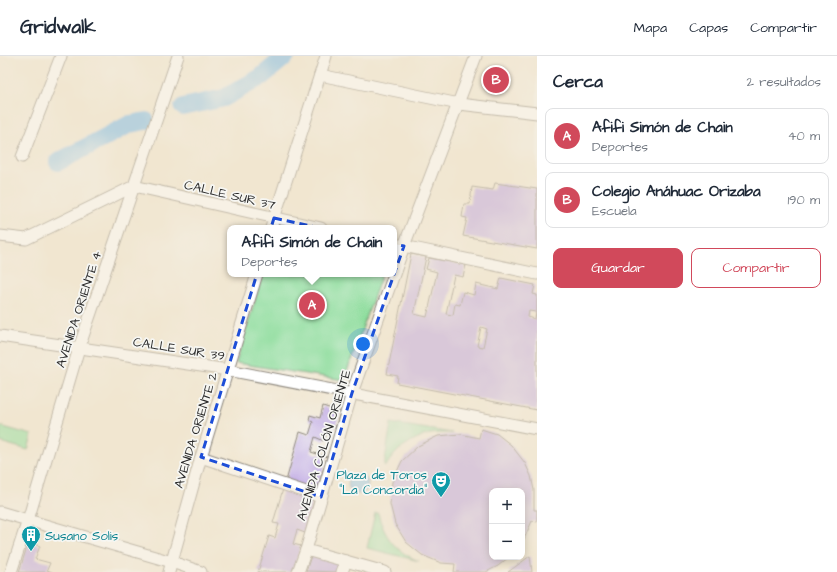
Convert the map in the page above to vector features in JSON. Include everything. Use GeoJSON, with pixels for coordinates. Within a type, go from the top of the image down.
{"type":"FeatureCollection","features":[{"type":"Feature","properties":{"kind":"street"},"geometry":{"type":"LineString","coordinates":[[22,157],[61,56]]}},
{"type":"Feature","properties":{"kind":"street","name":"AVENIDA ORIENTE 4"},"geometry":{"type":"LineString","coordinates":[[11,572],[79,348],[178,56]]}},
{"type":"Feature","properties":{"kind":"street"},"geometry":{"type":"LineString","coordinates":[[272,223],[326,56]]}},
{"type":"Feature","properties":{"kind":"street","name":"AVENIDA COLÓN ORIENTE"},"geometry":{"type":"LineString","coordinates":[[399,245],[458,104],[476,56]]}},
{"type":"Feature","properties":{"kind":"street"},"geometry":{"type":"LineString","coordinates":[[320,75],[458,104],[537,113]]}},
{"type":"Feature","properties":{"kind":"street"},"geometry":{"type":"LineString","coordinates":[[0,236],[26,239],[134,186]]}},
{"type":"Feature","properties":{"kind":"street","name":"CALLE SUR 37"},"geometry":{"type":"LineString","coordinates":[[134,186],[272,223],[292,225]]}},
{"type":"Feature","properties":{"kind":"street"},"geometry":{"type":"LineString","coordinates":[[399,245],[537,274]]}},
{"type":"Feature","properties":{"kind":"street","name":"AVENIDA ORIENTE 2"},"geometry":{"type":"LineString","coordinates":[[170,567],[201,457],[256,277]]}},
{"type":"Feature","properties":{"kind":"street","name":"AVENIDA COLÓN ORIENTE"},"geometry":{"type":"LineString","coordinates":[[298,572],[389,277]]}},
{"type":"Feature","properties":{"kind":"street","name":"CALLE SUR 39"},"geometry":{"type":"LineString","coordinates":[[0,336],[228,370],[537,429]]}},
{"type":"Feature","properties":{"kind":"street"},"geometry":{"type":"LineString","coordinates":[[201,457],[321,497]]}},
{"type":"Feature","properties":{"kind":"street"},"geometry":{"type":"LineString","coordinates":[[0,512],[170,567],[201,572]]}},
{"type":"Feature","properties":{"kind":"street"},"geometry":{"type":"LineString","coordinates":[[306,550],[344,567],[385,572]]}},
{"type":"Feature","properties":{"kind":"highlighted area"},"geometry":{"type":"Polygon","coordinates":[[[274,218],[404,246],[352,393],[321,497],[201,457],[274,218]]]}},
{"type":"Feature","properties":{"kind":"green space"},"geometry":{"type":"Polygon","coordinates":[[[262,277],[381,277],[344,380],[236,363],[262,277]]]}},
{"type":"Feature","properties":{"kind":"green space"},"geometry":{"type":"Polygon","coordinates":[[[391,423],[452,433],[430,434],[417,438],[399,450],[386,466],[384,466],[391,423]]]}},
{"type":"Feature","properties":{"kind":"green space"},"geometry":{"type":"Polygon","coordinates":[[[0,426],[32,435],[28,450],[0,442],[0,426]]]}},
{"type":"Feature","properties":{"kind":"green space"},"geometry":{"type":"Polygon","coordinates":[[[375,513],[378,513],[384,529],[392,543],[404,553],[419,561],[367,548],[375,513]]]}},
{"type":"Feature","properties":{"kind":"water"},"geometry":{"type":"Polygon","coordinates":[[[358,474],[365,477],[368,484],[365,491],[358,494],[351,491],[348,484],[351,477],[358,474]]]}},
{"type":"Feature","properties":{"kind":"building"},"geometry":{"type":"Polygon","coordinates":[[[495,183],[537,189],[537,249],[463,236],[467,218],[462,217],[464,204],[470,204],[472,187],[493,190],[495,183]]]}},
{"type":"Feature","properties":{"kind":"building"},"geometry":{"type":"Polygon","coordinates":[[[411,254],[426,257],[414,314],[427,317],[437,272],[426,269],[429,258],[466,265],[463,277],[454,275],[446,314],[453,315],[455,304],[460,305],[463,292],[474,295],[476,284],[498,289],[501,278],[535,285],[533,294],[537,295],[537,410],[397,383],[398,376],[387,374],[411,254]],[[529,311],[528,317],[535,319],[536,312],[529,311]],[[481,327],[477,346],[483,347],[487,329],[481,327]]]}},
{"type":"Feature","properties":{"kind":"building"},"geometry":{"type":"Polygon","coordinates":[[[323,406],[340,412],[335,428],[328,426],[324,441],[315,437],[311,452],[327,457],[317,490],[286,481],[300,432],[309,435],[313,422],[309,420],[310,415],[320,418],[323,406]]]}},
{"type":"Feature","properties":{"kind":"building","name":"Plaza de Toros \"La Concordia\""},"geometry":{"type":"Polygon","coordinates":[[[481,429],[497,434],[511,445],[525,463],[531,476],[534,490],[534,510],[537,510],[537,522],[532,521],[525,537],[525,488],[489,488],[489,560],[505,560],[498,566],[486,572],[454,572],[455,564],[441,563],[422,555],[406,542],[395,524],[390,504],[392,482],[402,461],[418,446],[438,436],[460,434],[479,438],[481,429]]]}},
{"type":"Feature","properties":{"kind":"building"},"geometry":{"type":"Polygon","coordinates":[[[283,489],[314,500],[305,533],[297,530],[293,544],[301,546],[293,572],[258,572],[269,536],[275,538],[279,524],[273,523],[283,489]]]}},
{"type":"Feature","properties":{"kind":"building","name":"Susano Solis"},"geometry":{"type":"Polygon","coordinates":[[[29,541],[40,546],[35,559],[50,563],[47,570],[52,572],[19,572],[29,541]]]}},
{"type":"Feature","properties":{"kind":"building"},"geometry":{"type":"Polygon","coordinates":[[[311,556],[342,564],[339,572],[306,571],[311,556]]]}},
{"type":"Feature","properties":{"kind":"building"},"geometry":{"type":"Polygon","coordinates":[[[530,556],[532,572],[508,572],[525,560],[530,556]]]}},
{"type":"Feature","properties":{"kind":"waterway"},"geometry":{"type":"LineString","coordinates":[[183,107],[224,98],[261,77],[286,56]]}},
{"type":"Feature","properties":{"kind":"waterway"},"geometry":{"type":"LineString","coordinates":[[58,162],[130,124],[146,121]]}},
{"type":"Feature","properties":{"kind":"place","name":"Colegio Anáhuac Orizaba"},"geometry":{"type":"Point","coordinates":[496,80]}},
{"type":"Feature","properties":{"kind":"place","name":"Afifi Simón de Chain"},"geometry":{"type":"Point","coordinates":[312,305]}},
{"type":"Feature","properties":{"kind":"place","name":"Plaza de Toros \"La Concordia\""},"geometry":{"type":"Point","coordinates":[441,498]}},
{"type":"Feature","properties":{"kind":"place","name":"Susano Solis"},"geometry":{"type":"Point","coordinates":[31,552]}}]}
